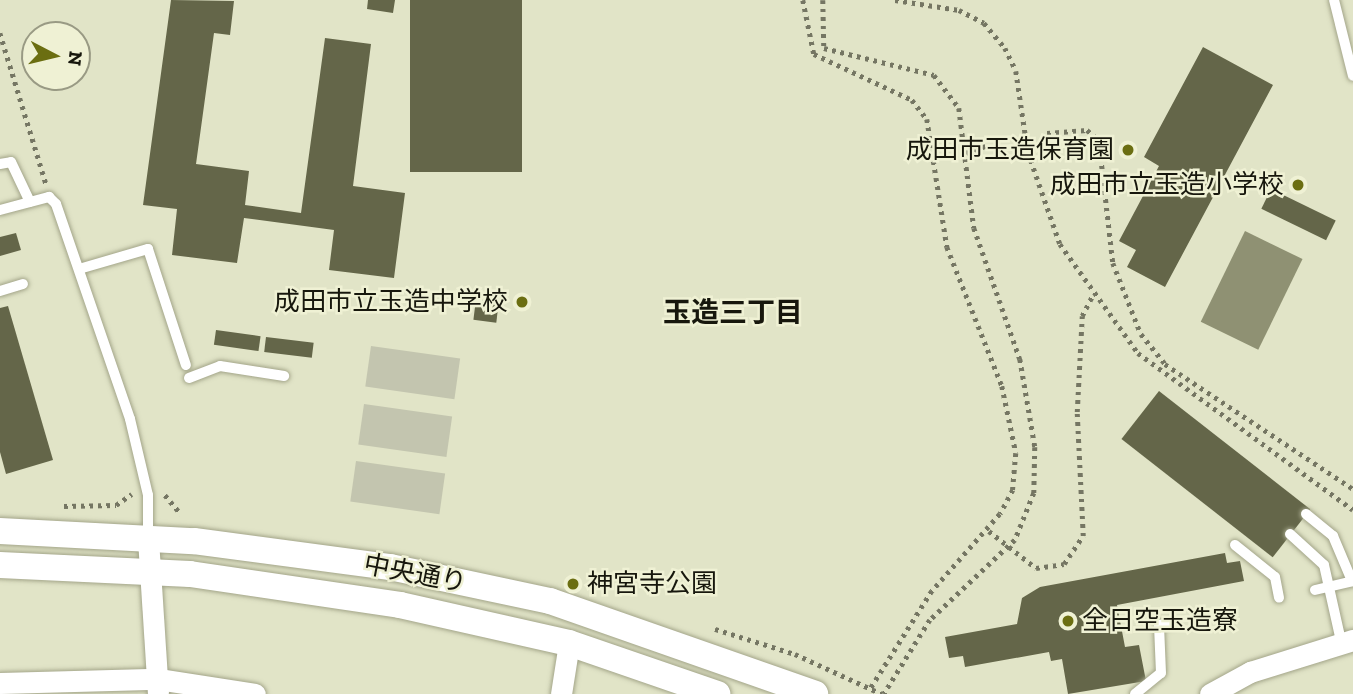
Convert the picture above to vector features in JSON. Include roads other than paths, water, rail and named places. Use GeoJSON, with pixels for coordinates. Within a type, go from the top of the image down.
{"type":"FeatureCollection","features":[{"type":"Feature","properties":{"kind":"street","name":"中央通り"},"geometry":{"type":"LineString","coordinates":[[0,531],[148,539],[390,567],[550,601],[815,694]]}},
{"type":"Feature","properties":{"kind":"street"},"geometry":{"type":"LineString","coordinates":[[148,539],[146,570],[158,687]]}},
{"type":"Feature","properties":{"kind":"street","name":"中央通り"},"geometry":{"type":"LineString","coordinates":[[0,565],[146,570],[323,592],[569,643],[716,694]]}},
{"type":"Feature","properties":{"kind":"street"},"geometry":{"type":"LineString","coordinates":[[1210,694],[1250,672],[1347,640]]}},
{"type":"Feature","properties":{"kind":"street"},"geometry":{"type":"LineString","coordinates":[[561,694],[569,643]]}},
{"type":"Feature","properties":{"kind":"street"},"geometry":{"type":"LineString","coordinates":[[0,683],[31,688],[158,687],[255,694]]}},
{"type":"Feature","properties":{"kind":"lane"},"geometry":{"type":"LineString","coordinates":[[1334,0],[1353,76]]}},
{"type":"Feature","properties":{"kind":"lane"},"geometry":{"type":"LineString","coordinates":[[0,164],[12,162],[30,202]]}},
{"type":"Feature","properties":{"kind":"lane"},"geometry":{"type":"LineString","coordinates":[[0,210],[49,197],[56,204],[130,419],[148,495],[148,539]]}},
{"type":"Feature","properties":{"kind":"lane"},"geometry":{"type":"LineString","coordinates":[[79,269],[148,249],[186,365]]}},
{"type":"Feature","properties":{"kind":"lane"},"geometry":{"type":"LineString","coordinates":[[0,291],[23,284]]}},
{"type":"Feature","properties":{"kind":"lane"},"geometry":{"type":"LineString","coordinates":[[189,378],[220,366],[284,376]]}},
{"type":"Feature","properties":{"kind":"lane"},"geometry":{"type":"LineString","coordinates":[[1306,514],[1333,536],[1352,581],[1315,590]]}},
{"type":"Feature","properties":{"kind":"lane"},"geometry":{"type":"LineString","coordinates":[[1290,534],[1324,565],[1347,640]]}},
{"type":"Feature","properties":{"kind":"lane"},"geometry":{"type":"LineString","coordinates":[[1235,545],[1275,577],[1279,598]]}},
{"type":"Feature","properties":{"kind":"lane"},"geometry":{"type":"LineString","coordinates":[[1135,694],[1161,673],[1159,625],[1172,623]]}},
{"type":"Feature","properties":{"kind":"place","name":"成田市玉造保育園"},"geometry":{"type":"Point","coordinates":[1128,150]}},
{"type":"Feature","properties":{"kind":"place","name":"成田市立玉造小学校"},"geometry":{"type":"Point","coordinates":[1298,185]}},
{"type":"Feature","properties":{"kind":"place","name":"成田市立玉造中学校"},"geometry":{"type":"Point","coordinates":[522,302]}},
{"type":"Feature","properties":{"kind":"place","name":"神宮寺公園"},"geometry":{"type":"Point","coordinates":[573,584]}},
{"type":"Feature","properties":{"kind":"place","name":"全日空玉造寮"},"geometry":{"type":"Point","coordinates":[1068,621]}},
{"type":"Feature","properties":{"kind":"district","name":"玉造三丁目"},"geometry":{"type":"Point","coordinates":[733,313]}}]}
